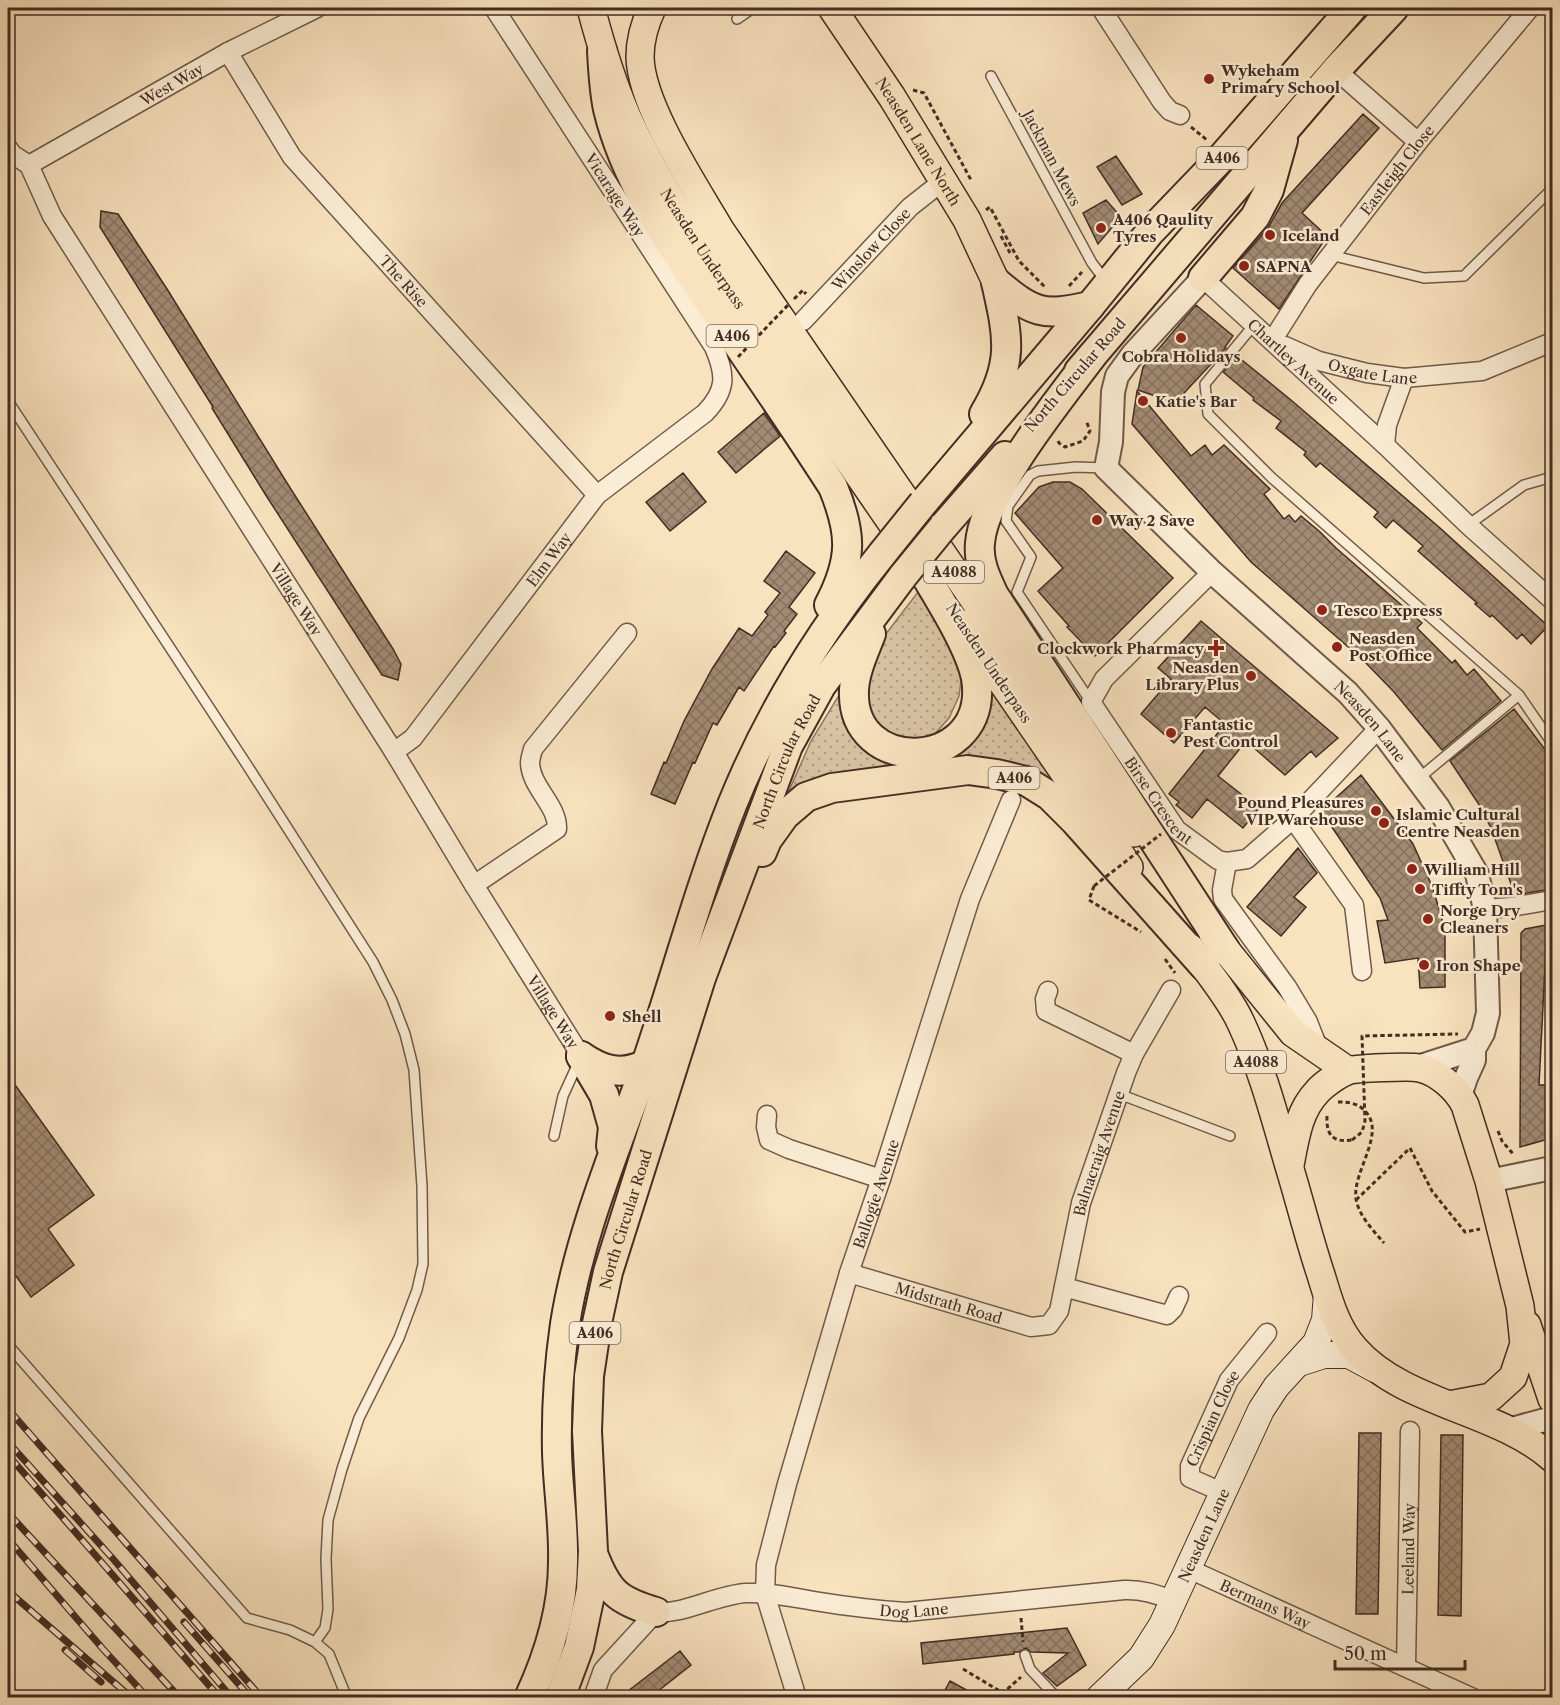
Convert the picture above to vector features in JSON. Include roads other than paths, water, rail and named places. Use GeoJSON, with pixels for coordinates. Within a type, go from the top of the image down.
{"type":"FeatureCollection","features":[{"type":"Feature","properties":{"kind":"highway","name":"North Circular Road"},"geometry":{"type":"LineString","coordinates":[[529,1698],[549,1648],[562,1589],[563,1560],[557,1408],[565,1324],[581,1254],[608,1166],[646,1064],[731,806],[778,706],[824,630],[895,550],[923,503],[946,474],[1090,306],[1150,232],[1224,155],[1352,8]]}},
{"type":"Feature","properties":{"kind":"highway","name":"North Circular Road"},"geometry":{"type":"LineString","coordinates":[[561,1698],[579,1647],[591,1590],[592,1551],[587,1431],[589,1376],[608,1272],[701,978],[788,746],[821,686],[896,585],[943,527],[1336,70],[1394,8]]}},
{"type":"Feature","properties":{"kind":"highway","name":"A406"},"geometry":{"type":"LineString","coordinates":[[602,51],[603,80],[608,109],[617,138],[633,176],[657,222],[688,272],[822,470],[843,511],[848,533],[842,577],[778,706]]}},
{"type":"Feature","properties":{"kind":"highway"},"geometry":{"type":"LineString","coordinates":[[1203,278],[1255,217],[1269,190],[1285,132]]}},
{"type":"Feature","properties":{"kind":"highway"},"geometry":{"type":"LineString","coordinates":[[996,282],[1018,300],[1039,311],[1066,312],[1090,306]]}},
{"type":"Feature","properties":{"kind":"highway"},"geometry":{"type":"LineString","coordinates":[[946,474],[988,407],[1003,372],[1007,347],[1006,324],[996,282]]}},
{"type":"Feature","properties":{"kind":"highway","name":"A406"},"geometry":{"type":"LineString","coordinates":[[1092,356],[1033,436],[1001,487],[983,526],[980,558],[984,575],[994,595],[1215,958]]}},
{"type":"Feature","properties":{"kind":"highway","name":"A406"},"geometry":{"type":"LineString","coordinates":[[895,550],[964,645],[978,688],[976,705],[965,728],[946,746],[930,752],[914,754],[885,747],[872,737],[861,723],[855,707],[854,690],[858,670],[871,633],[896,585]]}},
{"type":"Feature","properties":{"kind":"highway","name":"A406"},"geometry":{"type":"LineString","coordinates":[[701,978],[767,840],[785,815],[806,797],[832,788],[968,770],[1026,781],[1050,796],[1215,958]]}},
{"type":"Feature","properties":{"kind":"highway"},"geometry":{"type":"LineString","coordinates":[[581,1056],[596,1067],[614,1071],[631,1071],[646,1064]]}},
{"type":"Feature","properties":{"kind":"highway"},"geometry":{"type":"LineString","coordinates":[[581,1056],[604,1095],[613,1127],[608,1166]]}},
{"type":"Feature","properties":{"kind":"highway"},"geometry":{"type":"LineString","coordinates":[[592,1551],[600,1572],[613,1592],[656,1612]]}},
{"type":"Feature","properties":{"kind":"main road","name":"Neasden Underpass"},"geometry":{"type":"LineString","coordinates":[[591,8],[602,51],[629,120],[646,154],[686,223],[895,550],[997,674],[1076,792],[1134,873],[1215,958],[1293,1033],[1320,1052],[1351,1060]]}},
{"type":"Feature","properties":{"kind":"main road","name":"Neasden Underpass"},"geometry":{"type":"LineString","coordinates":[[652,8],[642,33],[640,57],[643,78],[669,140],[721,231],[1096,780],[1153,859],[1215,958],[1254,1056],[1289,1166]]}},
{"type":"Feature","properties":{"kind":"main road","name":"Neasden Lane North"},"geometry":{"type":"LineString","coordinates":[[832,8],[944,181],[967,220],[996,282]]}},
{"type":"Feature","properties":{"kind":"main road","name":"A4088"},"geometry":{"type":"LineString","coordinates":[[1351,1060],[1318,1091],[1306,1106],[1296,1132],[1289,1166],[1334,1316],[1355,1349],[1388,1376],[1508,1430],[1538,1445],[1552,1458]]}},
{"type":"Feature","properties":{"kind":"main road"},"geometry":{"type":"LineString","coordinates":[[1351,1060],[1418,1067],[1438,1076],[1460,1096],[1469,1116],[1489,1181],[1520,1306],[1552,1399]]}},
{"type":"Feature","properties":{"kind":"main road","name":"Neasden Lane"},"geometry":{"type":"LineString","coordinates":[[1099,1698],[1142,1658],[1151,1645],[1175,1601],[1262,1410],[1276,1387],[1316,1343],[1325,1320],[1327,1294]]}},
{"type":"Feature","properties":{"kind":"main road"},"geometry":{"type":"LineString","coordinates":[[1449,1405],[1491,1397],[1513,1377],[1524,1344],[1520,1306]]}},
{"type":"Feature","properties":{"kind":"main road"},"geometry":{"type":"LineString","coordinates":[[1299,1363],[1323,1355],[1349,1355],[1388,1376]]}},
{"type":"Feature","properties":{"kind":"street","name":"West Way"},"geometry":{"type":"LineString","coordinates":[[29,165],[228,52],[317,8]]}},
{"type":"Feature","properties":{"kind":"street","name":"Vicarage Way"},"geometry":{"type":"LineString","coordinates":[[494,8],[714,347],[722,367],[723,387]]}},
{"type":"Feature","properties":{"kind":"street"},"geometry":{"type":"LineString","coordinates":[[1101,8],[1162,102],[1170,111],[1186,121]]}},
{"type":"Feature","properties":{"kind":"street","name":"Eastleigh Close"},"geometry":{"type":"LineString","coordinates":[[1272,341],[1308,284],[1330,255],[1418,142],[1530,8]]}},
{"type":"Feature","properties":{"kind":"street","name":"The Rise"},"geometry":{"type":"LineString","coordinates":[[228,52],[292,158],[597,495]]}},
{"type":"Feature","properties":{"kind":"street"},"geometry":{"type":"LineString","coordinates":[[1336,70],[1418,142]]}},
{"type":"Feature","properties":{"kind":"street","name":"Village Way"},"geometry":{"type":"LineString","coordinates":[[8,148],[12,154],[29,165],[52,216],[394,752],[581,1056]]}},
{"type":"Feature","properties":{"kind":"street","name":"Winslow Close"},"geometry":{"type":"LineString","coordinates":[[803,321],[910,207],[944,181]]}},
{"type":"Feature","properties":{"kind":"street"},"geometry":{"type":"LineString","coordinates":[[1106,468],[1111,442],[1113,392],[1117,376],[1133,354],[1203,278]]}},
{"type":"Feature","properties":{"kind":"street","name":"Chartley Avenue"},"geometry":{"type":"LineString","coordinates":[[1203,278],[1385,445],[1468,525],[1552,600]]}},
{"type":"Feature","properties":{"kind":"street","name":"Oxgate Lane"},"geometry":{"type":"LineString","coordinates":[[1272,341],[1319,361],[1367,374],[1404,378],[1482,370],[1552,342]]}},
{"type":"Feature","properties":{"kind":"street"},"geometry":{"type":"LineString","coordinates":[[1385,445],[1387,425],[1404,378]]}},
{"type":"Feature","properties":{"kind":"street","name":"Elm Way"},"geometry":{"type":"LineString","coordinates":[[394,752],[413,738],[597,495],[705,413],[717,400],[723,387]]}},
{"type":"Feature","properties":{"kind":"street","name":"Neasden Lane"},"geometry":{"type":"LineString","coordinates":[[1106,468],[1212,572],[1348,693],[1379,728],[1438,807],[1477,874],[1485,909],[1488,1014],[1483,1033],[1466,1041],[1474,1060],[1460,1096]]}},
{"type":"Feature","properties":{"kind":"street"},"geometry":{"type":"LineString","coordinates":[[1091,702],[1104,680],[1212,572]]}},
{"type":"Feature","properties":{"kind":"street"},"geometry":{"type":"LineString","coordinates":[[474,885],[557,829],[557,819],[535,778],[530,763],[534,749],[627,633]]}},
{"type":"Feature","properties":{"kind":"street","name":"Birse Crescent"},"geometry":{"type":"LineString","coordinates":[[1091,702],[1177,830],[1218,860],[1227,862]]}},
{"type":"Feature","properties":{"kind":"street"},"geometry":{"type":"LineString","coordinates":[[1320,1052],[1308,1022],[1287,987],[1223,899],[1222,890],[1227,862],[1247,859],[1293,819],[1379,728]]}},
{"type":"Feature","properties":{"kind":"street","name":"Ballogie Avenue"},"geometry":{"type":"LineString","coordinates":[[798,1698],[765,1594],[766,1565],[787,1484],[849,1273],[970,899],[1011,800]]}},
{"type":"Feature","properties":{"kind":"street"},"geometry":{"type":"LineString","coordinates":[[1293,819],[1354,905],[1362,971]]}},
{"type":"Feature","properties":{"kind":"street"},"geometry":{"type":"LineString","coordinates":[[1485,909],[1552,900]]}},
{"type":"Feature","properties":{"kind":"street","name":"Balnacraig Avenue"},"geometry":{"type":"LineString","coordinates":[[1050,1325],[1059,1311],[1081,1203],[1119,1094],[1134,1054],[1171,990]]}},
{"type":"Feature","properties":{"kind":"street"},"geometry":{"type":"LineString","coordinates":[[1048,991],[1045,999],[1046,1011],[1134,1054]]}},
{"type":"Feature","properties":{"kind":"street"},"geometry":{"type":"LineString","coordinates":[[1418,1067],[1466,1041]]}},
{"type":"Feature","properties":{"kind":"street"},"geometry":{"type":"LineString","coordinates":[[767,1115],[766,1127],[769,1140],[789,1149],[881,1179]]}},
{"type":"Feature","properties":{"kind":"street"},"geometry":{"type":"LineString","coordinates":[[1489,1181],[1552,1168]]}},
{"type":"Feature","properties":{"kind":"street","name":"Midstrath Road"},"geometry":{"type":"LineString","coordinates":[[849,1273],[1030,1327],[1050,1325]]}},
{"type":"Feature","properties":{"kind":"street"},"geometry":{"type":"LineString","coordinates":[[1064,1287],[1167,1316],[1179,1296]]}},
{"type":"Feature","properties":{"kind":"street","name":"Crispian Close"},"geometry":{"type":"LineString","coordinates":[[1224,1493],[1190,1478],[1190,1466],[1229,1380],[1267,1333]]}},
{"type":"Feature","properties":{"kind":"street"},"geometry":{"type":"LineString","coordinates":[[1508,1430],[1552,1418]]}},
{"type":"Feature","properties":{"kind":"street","name":"Leeland Way"},"geometry":{"type":"LineString","coordinates":[[1406,1667],[1410,1431]]}},
{"type":"Feature","properties":{"kind":"street","name":"Bermans Way"},"geometry":{"type":"LineString","coordinates":[[1189,1569],[1473,1698]]}},
{"type":"Feature","properties":{"kind":"street","name":"Dog Lane"},"geometry":{"type":"LineString","coordinates":[[656,1612],[673,1612],[730,1595],[745,1593],[872,1610],[906,1612],[1136,1589],[1175,1601]]}},
{"type":"Feature","properties":{"kind":"street"},"geometry":{"type":"LineString","coordinates":[[593,1698],[603,1670],[656,1612]]}},
{"type":"Feature","properties":{"kind":"lane"},"geometry":{"type":"LineString","coordinates":[[737,19],[753,8]]}},
{"type":"Feature","properties":{"kind":"lane","name":"Jackman Mews"},"geometry":{"type":"LineString","coordinates":[[991,76],[1092,263],[1108,284]]}},
{"type":"Feature","properties":{"kind":"lane"},"geometry":{"type":"LineString","coordinates":[[1330,255],[1424,278],[1464,276],[1552,189]]}},
{"type":"Feature","properties":{"kind":"lane"},"geometry":{"type":"LineString","coordinates":[[1253,326],[1205,384],[1208,414],[1272,478],[1519,695],[1552,742]]}},
{"type":"Feature","properties":{"kind":"lane"},"geometry":{"type":"LineString","coordinates":[[8,401],[241,755],[373,962],[392,999],[405,1034],[414,1070],[422,1186],[423,1264],[417,1290],[399,1338],[359,1418],[342,1469],[328,1521],[326,1559],[328,1609],[325,1628],[315,1642]]}},
{"type":"Feature","properties":{"kind":"lane"},"geometry":{"type":"LineString","coordinates":[[1091,702],[1017,592],[1031,557],[1006,521],[1008,506],[1030,475],[1038,471],[1076,466],[1106,468]]}},
{"type":"Feature","properties":{"kind":"lane"},"geometry":{"type":"LineString","coordinates":[[1468,525],[1524,486],[1552,477]]}},
{"type":"Feature","properties":{"kind":"lane"},"geometry":{"type":"LineString","coordinates":[[1418,779],[1519,695]]}},
{"type":"Feature","properties":{"kind":"lane"},"geometry":{"type":"LineString","coordinates":[[554,1136],[563,1096],[581,1056]]}},
{"type":"Feature","properties":{"kind":"lane"},"geometry":{"type":"LineString","coordinates":[[1119,1094],[1230,1136]]}},
{"type":"Feature","properties":{"kind":"lane"},"geometry":{"type":"LineString","coordinates":[[8,1345],[247,1618],[290,1630],[315,1642],[328,1654],[347,1698]]}},
{"type":"Feature","properties":{"kind":"lane"},"geometry":{"type":"LineString","coordinates":[[1025,1655],[1030,1669],[1057,1698]]}},
{"type":"Feature","properties":{"kind":"railway"},"geometry":{"type":"LineString","coordinates":[[8,1409],[262,1698]]}},
{"type":"Feature","properties":{"kind":"railway"},"geometry":{"type":"LineString","coordinates":[[8,1442],[114,1560],[232,1698]]}},
{"type":"Feature","properties":{"kind":"railway"},"geometry":{"type":"LineString","coordinates":[[8,1455],[220,1698]]}},
{"type":"Feature","properties":{"kind":"railway"},"geometry":{"type":"LineString","coordinates":[[8,1513],[180,1698]]}},
{"type":"Feature","properties":{"kind":"railway"},"geometry":{"type":"LineString","coordinates":[[8,1539],[148,1698]]}},
{"type":"Feature","properties":{"kind":"railway"},"geometry":{"type":"LineString","coordinates":[[8,1591],[132,1698]]}},
{"type":"Feature","properties":{"kind":"railway"},"geometry":{"type":"LineString","coordinates":[[184,1622],[249,1696]]}},
{"type":"Feature","properties":{"kind":"railway"},"geometry":{"type":"LineString","coordinates":[[65,1650],[101,1682]]}},
{"type":"Feature","properties":{"kind":"place","name":"Wykeham Primary School"},"geometry":{"type":"Point","coordinates":[1209,79]}},
{"type":"Feature","properties":{"kind":"place","name":"A406 Qaulity Tyres"},"geometry":{"type":"Point","coordinates":[1101,228]}},
{"type":"Feature","properties":{"kind":"place","name":"Iceland"},"geometry":{"type":"Point","coordinates":[1270,235]}},
{"type":"Feature","properties":{"kind":"place","name":"SAPNA"},"geometry":{"type":"Point","coordinates":[1244,266]}},
{"type":"Feature","properties":{"kind":"place","name":"Cobra Holidays"},"geometry":{"type":"Point","coordinates":[1181,338]}},
{"type":"Feature","properties":{"kind":"place","name":"Katie's Bar"},"geometry":{"type":"Point","coordinates":[1143,401]}},
{"type":"Feature","properties":{"kind":"place","name":"Way 2 Save"},"geometry":{"type":"Point","coordinates":[1097,520]}},
{"type":"Feature","properties":{"kind":"place","name":"Tesco Express"},"geometry":{"type":"Point","coordinates":[1322,610]}},
{"type":"Feature","properties":{"kind":"place","name":"Neasden Post Office"},"geometry":{"type":"Point","coordinates":[1337,647]}},
{"type":"Feature","properties":{"kind":"place","name":"Clockwork Pharmacy"},"geometry":{"type":"Point","coordinates":[1216,648]}},
{"type":"Feature","properties":{"kind":"place","name":"Neasden Library Plus"},"geometry":{"type":"Point","coordinates":[1251,676]}},
{"type":"Feature","properties":{"kind":"place","name":"Fantastic Pest Control"},"geometry":{"type":"Point","coordinates":[1171,733]}},
{"type":"Feature","properties":{"kind":"place","name":"Pound Pleasures VIP Warehouse"},"geometry":{"type":"Point","coordinates":[1376,811]}},
{"type":"Feature","properties":{"kind":"place","name":"Islamic Cultural Centre Neasden"},"geometry":{"type":"Point","coordinates":[1384,823]}},
{"type":"Feature","properties":{"kind":"place","name":"William Hill"},"geometry":{"type":"Point","coordinates":[1412,869]}},
{"type":"Feature","properties":{"kind":"place","name":"Tiffty Tom's"},"geometry":{"type":"Point","coordinates":[1420,889]}},
{"type":"Feature","properties":{"kind":"place","name":"Norge Dry Cleaners"},"geometry":{"type":"Point","coordinates":[1428,919]}},
{"type":"Feature","properties":{"kind":"place","name":"Iron Shape"},"geometry":{"type":"Point","coordinates":[1424,965]}},
{"type":"Feature","properties":{"kind":"place","name":"Shell"},"geometry":{"type":"Point","coordinates":[610,1016]}}]}
